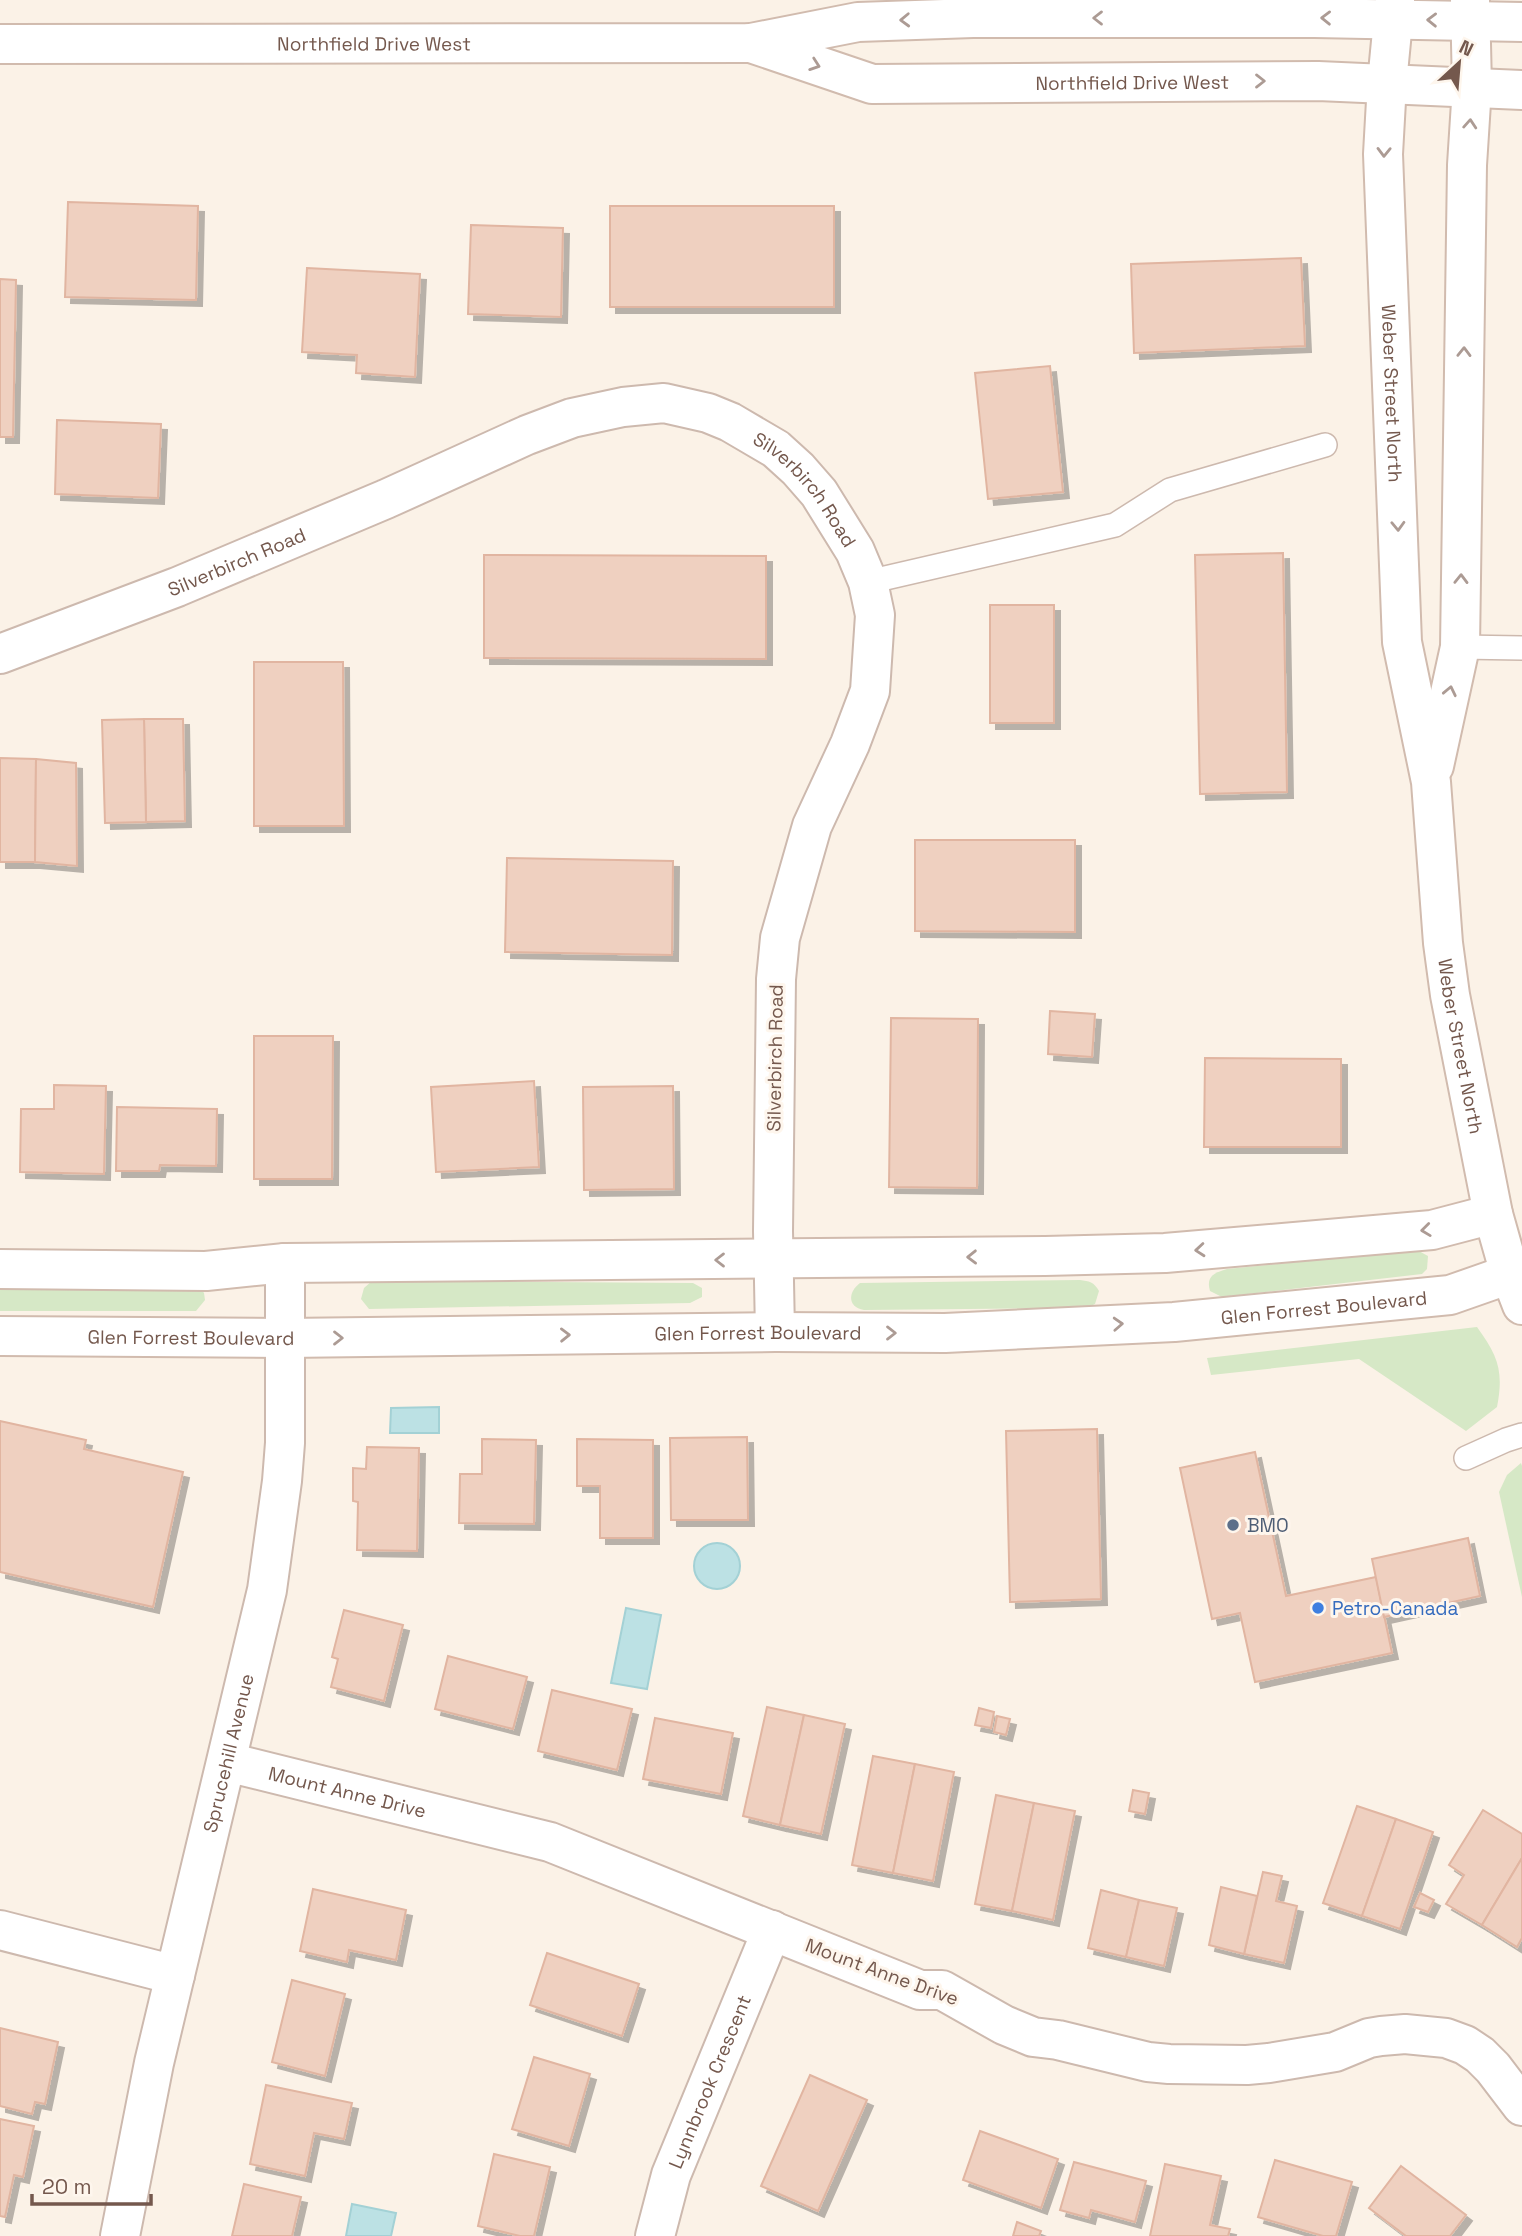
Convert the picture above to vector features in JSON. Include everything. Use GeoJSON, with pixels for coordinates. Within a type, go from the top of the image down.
{"type":"FeatureCollection","features":[{"type":"Feature","properties":{"kind":"street","name":"Northfield Drive West"},"geometry":{"type":"LineString","coordinates":[[0,44],[751,43],[858,22],[1395,10],[1470,10],[1522,22]]}},
{"type":"Feature","properties":{"kind":"street","name":"Weber Street North"},"geometry":{"type":"LineString","coordinates":[[1395,10],[1383,154],[1402,642],[1431,782],[1443,943],[1450,995],[1493,1214],[1516,1290]]}},
{"type":"Feature","properties":{"kind":"street","name":"Weber Street North"},"geometry":{"type":"LineString","coordinates":[[1431,782],[1460,647],[1467,178],[1472,88],[1470,10]]}},
{"type":"Feature","properties":{"kind":"street","name":"Northfield Drive West"},"geometry":{"type":"LineString","coordinates":[[751,43],[872,85],[1318,81],[1522,90]]}},
{"type":"Feature","properties":{"kind":"street","name":"Silverbirch Road"},"geometry":{"type":"LineString","coordinates":[[0,654],[177,587],[572,418],[623,407],[664,403],[708,413],[730,422],[776,449],[819,493],[855,551],[867,582],[874,615],[870,691],[850,744],[812,826],[780,938],[776,979],[773,1259],[775,1332]]}},
{"type":"Feature","properties":{"kind":"street"},"geometry":{"type":"LineString","coordinates":[[0,1269],[206,1271],[285,1263],[1165,1253],[1432,1230],[1493,1214]]}},
{"type":"Feature","properties":{"kind":"street","name":"Sprucehill Avenue"},"geometry":{"type":"LineString","coordinates":[[120,2236],[154,2063],[267,1590],[285,1443],[285,1263]]}},
{"type":"Feature","properties":{"kind":"street","name":"Glen Forrest Boulevard"},"geometry":{"type":"LineString","coordinates":[[0,1336],[286,1338],[775,1332],[945,1333],[1174,1322],[1516,1290]]}},
{"type":"Feature","properties":{"kind":"street","name":"Mount Anne Drive"},"geometry":{"type":"LineString","coordinates":[[226,1762],[550,1842],[920,1990],[942,1990],[1004,2025],[1033,2037],[1058,2040],[1148,2062],[1247,2065],[1296,2060],[1335,2052],[1381,2036],[1405,2034],[1446,2038],[1465,2045],[1480,2055],[1522,2106]]}},
{"type":"Feature","properties":{"kind":"street"},"geometry":{"type":"LineString","coordinates":[[0,1930],[175,1975]]}},
{"type":"Feature","properties":{"kind":"street","name":"Lynnbrook Crescent"},"geometry":{"type":"LineString","coordinates":[[654,2236],[671,2175],[772,1930]]}},
{"type":"Feature","properties":{"kind":"lane"},"geometry":{"type":"LineString","coordinates":[[867,582],[1115,526],[1170,490],[1325,445]]}},
{"type":"Feature","properties":{"kind":"lane"},"geometry":{"type":"LineString","coordinates":[[1460,647],[1522,648]]}},
{"type":"Feature","properties":{"kind":"lane"},"geometry":{"type":"LineString","coordinates":[[1466,1458],[1506,1440],[1522,1436]]}},
{"type":"Feature","properties":{"kind":"green space"},"geometry":{"type":"Polygon","coordinates":[[[1417,1250],[1428,1256],[1427,1269],[1422,1274],[1222,1297],[1210,1291],[1209,1286],[1212,1276],[1227,1269],[1417,1250]]]}},
{"type":"Feature","properties":{"kind":"green space"},"geometry":{"type":"Polygon","coordinates":[[[372,1281],[693,1283],[702,1288],[702,1297],[690,1303],[369,1309],[361,1299],[364,1288],[372,1281]]]}},
{"type":"Feature","properties":{"kind":"green space"},"geometry":{"type":"Polygon","coordinates":[[[1091,1282],[1099,1291],[1095,1304],[1086,1308],[864,1310],[855,1306],[851,1299],[853,1291],[860,1283],[1091,1282]]]}},
{"type":"Feature","properties":{"kind":"green space"},"geometry":{"type":"Polygon","coordinates":[[[0,1285],[200,1288],[205,1300],[196,1311],[0,1311],[0,1285]]]}},
{"type":"Feature","properties":{"kind":"green space"},"geometry":{"type":"Polygon","coordinates":[[[1477,1327],[1498,1364],[1499,1394],[1497,1407],[1466,1431],[1359,1359],[1211,1375],[1207,1358],[1477,1327]]]}},
{"type":"Feature","properties":{"kind":"green space"},"geometry":{"type":"Polygon","coordinates":[[[1521,1463],[1522,1597],[1499,1492],[1507,1475],[1521,1463]]]}},
{"type":"Feature","properties":{"kind":"water"},"geometry":{"type":"Polygon","coordinates":[[[439,1407],[439,1433],[390,1433],[391,1408],[439,1407]]]}},
{"type":"Feature","properties":{"kind":"water"},"geometry":{"type":"Polygon","coordinates":[[[717,1543],[734,1549],[740,1566],[734,1583],[717,1589],[700,1583],[694,1566],[700,1549],[717,1543]]]}},
{"type":"Feature","properties":{"kind":"water"},"geometry":{"type":"Polygon","coordinates":[[[626,1608],[661,1615],[647,1689],[611,1683],[626,1608]]]}},
{"type":"Feature","properties":{"kind":"water"},"geometry":{"type":"Polygon","coordinates":[[[352,2204],[396,2213],[391,2236],[346,2236],[352,2204]]]}},
{"type":"Feature","properties":{"kind":"building"},"geometry":{"type":"Polygon","coordinates":[[[68,202],[198,206],[196,300],[65,297],[68,202]]]}},
{"type":"Feature","properties":{"kind":"building"},"geometry":{"type":"Polygon","coordinates":[[[610,206],[834,206],[834,307],[610,307],[610,206]]]}},
{"type":"Feature","properties":{"kind":"building"},"geometry":{"type":"Polygon","coordinates":[[[471,225],[563,228],[561,317],[468,314],[471,225]]]}},
{"type":"Feature","properties":{"kind":"building"},"geometry":{"type":"Polygon","coordinates":[[[1301,258],[1305,346],[1134,353],[1131,264],[1301,258]]]}},
{"type":"Feature","properties":{"kind":"building"},"geometry":{"type":"Polygon","coordinates":[[[307,268],[420,274],[415,377],[356,373],[357,355],[302,352],[307,268]]]}},
{"type":"Feature","properties":{"kind":"building"},"geometry":{"type":"Polygon","coordinates":[[[0,279],[16,280],[13,437],[0,437],[0,279]]]}},
{"type":"Feature","properties":{"kind":"building"},"geometry":{"type":"Polygon","coordinates":[[[1050,366],[1063,492],[988,499],[975,373],[1050,366]]]}},
{"type":"Feature","properties":{"kind":"building"},"geometry":{"type":"Polygon","coordinates":[[[57,420],[161,424],[158,498],[55,494],[57,420]]]}},
{"type":"Feature","properties":{"kind":"building"},"geometry":{"type":"Polygon","coordinates":[[[1283,553],[1287,792],[1200,794],[1195,555],[1283,553]]]}},
{"type":"Feature","properties":{"kind":"building"},"geometry":{"type":"Polygon","coordinates":[[[484,555],[766,556],[766,659],[484,658],[484,555]]]}},
{"type":"Feature","properties":{"kind":"building"},"geometry":{"type":"Polygon","coordinates":[[[990,605],[1054,605],[1054,723],[990,723],[990,605]]]}},
{"type":"Feature","properties":{"kind":"building"},"geometry":{"type":"Polygon","coordinates":[[[254,662],[343,662],[344,826],[254,826],[254,662]]]}},
{"type":"Feature","properties":{"kind":"building"},"geometry":{"type":"Polygon","coordinates":[[[144,719],[183,719],[185,821],[146,822],[144,719]]]}},
{"type":"Feature","properties":{"kind":"building"},"geometry":{"type":"Polygon","coordinates":[[[144,719],[146,822],[105,823],[102,720],[144,719]]]}},
{"type":"Feature","properties":{"kind":"building"},"geometry":{"type":"Polygon","coordinates":[[[0,758],[36,759],[35,862],[0,862],[0,758]]]}},
{"type":"Feature","properties":{"kind":"building"},"geometry":{"type":"Polygon","coordinates":[[[36,759],[76,763],[77,866],[35,862],[36,759]]]}},
{"type":"Feature","properties":{"kind":"building"},"geometry":{"type":"Polygon","coordinates":[[[915,840],[1075,840],[1075,932],[915,931],[915,840]]]}},
{"type":"Feature","properties":{"kind":"building"},"geometry":{"type":"Polygon","coordinates":[[[507,858],[673,861],[672,955],[505,952],[507,858]]]}},
{"type":"Feature","properties":{"kind":"building"},"geometry":{"type":"Polygon","coordinates":[[[1050,1011],[1095,1014],[1092,1057],[1048,1054],[1050,1011]]]}},
{"type":"Feature","properties":{"kind":"building"},"geometry":{"type":"Polygon","coordinates":[[[891,1018],[978,1019],[977,1188],[889,1187],[891,1018]]]}},
{"type":"Feature","properties":{"kind":"building"},"geometry":{"type":"Polygon","coordinates":[[[254,1036],[333,1036],[332,1179],[254,1179],[254,1036]]]}},
{"type":"Feature","properties":{"kind":"building"},"geometry":{"type":"Polygon","coordinates":[[[1205,1058],[1341,1059],[1341,1147],[1204,1147],[1205,1058]]]}},
{"type":"Feature","properties":{"kind":"building"},"geometry":{"type":"Polygon","coordinates":[[[534,1081],[539,1167],[436,1172],[431,1087],[534,1081]]]}},
{"type":"Feature","properties":{"kind":"building"},"geometry":{"type":"Polygon","coordinates":[[[54,1085],[106,1086],[104,1174],[20,1172],[21,1109],[54,1109],[54,1085]]]}},
{"type":"Feature","properties":{"kind":"building"},"geometry":{"type":"Polygon","coordinates":[[[673,1086],[674,1189],[584,1190],[583,1087],[673,1086]]]}},
{"type":"Feature","properties":{"kind":"building"},"geometry":{"type":"Polygon","coordinates":[[[117,1107],[217,1109],[216,1166],[160,1165],[159,1171],[116,1171],[117,1107]]]}},
{"type":"Feature","properties":{"kind":"building"},"geometry":{"type":"Polygon","coordinates":[[[0,1421],[86,1440],[84,1449],[183,1472],[153,1607],[0,1572],[0,1421]]]}},
{"type":"Feature","properties":{"kind":"building"},"geometry":{"type":"Polygon","coordinates":[[[1097,1429],[1101,1599],[1010,1602],[1006,1431],[1097,1429]]]}},
{"type":"Feature","properties":{"kind":"building"},"geometry":{"type":"Polygon","coordinates":[[[747,1437],[748,1520],[671,1520],[670,1438],[747,1437]]]}},
{"type":"Feature","properties":{"kind":"building"},"geometry":{"type":"Polygon","coordinates":[[[482,1439],[536,1440],[534,1524],[459,1523],[460,1474],[482,1474],[482,1439]]]}},
{"type":"Feature","properties":{"kind":"building"},"geometry":{"type":"Polygon","coordinates":[[[577,1439],[653,1440],[653,1538],[600,1538],[600,1486],[577,1486],[577,1439]]]}},
{"type":"Feature","properties":{"kind":"building"},"geometry":{"type":"Polygon","coordinates":[[[367,1447],[419,1448],[417,1551],[357,1550],[358,1502],[353,1501],[353,1468],[366,1469],[367,1447]]]}},
{"type":"Feature","properties":{"kind":"building"},"geometry":{"type":"Polygon","coordinates":[[[1255,1452],[1286,1596],[1376,1577],[1392,1653],[1255,1682],[1240,1613],[1212,1619],[1180,1468],[1255,1452]]]}},
{"type":"Feature","properties":{"kind":"building"},"geometry":{"type":"Polygon","coordinates":[[[1468,1538],[1480,1596],[1384,1617],[1372,1559],[1468,1538]]]}},
{"type":"Feature","properties":{"kind":"building"},"geometry":{"type":"Polygon","coordinates":[[[344,1610],[403,1625],[384,1701],[331,1687],[338,1659],[332,1657],[344,1610]]]}},
{"type":"Feature","properties":{"kind":"building"},"geometry":{"type":"Polygon","coordinates":[[[448,1656],[527,1677],[513,1729],[435,1709],[448,1656]]]}},
{"type":"Feature","properties":{"kind":"building"},"geometry":{"type":"Polygon","coordinates":[[[552,1690],[632,1709],[617,1770],[538,1751],[552,1690]]]}},
{"type":"Feature","properties":{"kind":"building"},"geometry":{"type":"Polygon","coordinates":[[[767,1707],[804,1715],[780,1825],[743,1816],[767,1707]]]}},
{"type":"Feature","properties":{"kind":"building"},"geometry":{"type":"Polygon","coordinates":[[[979,1708],[994,1712],[991,1728],[975,1725],[979,1708]]]}},
{"type":"Feature","properties":{"kind":"building"},"geometry":{"type":"Polygon","coordinates":[[[804,1715],[845,1724],[821,1834],[780,1825],[804,1715]]]}},
{"type":"Feature","properties":{"kind":"building"},"geometry":{"type":"Polygon","coordinates":[[[997,1716],[1010,1719],[1006,1735],[994,1732],[997,1716]]]}},
{"type":"Feature","properties":{"kind":"building"},"geometry":{"type":"Polygon","coordinates":[[[655,1718],[733,1733],[721,1794],[643,1779],[655,1718]]]}},
{"type":"Feature","properties":{"kind":"building"},"geometry":{"type":"Polygon","coordinates":[[[873,1756],[915,1764],[893,1873],[852,1865],[873,1756]]]}},
{"type":"Feature","properties":{"kind":"building"},"geometry":{"type":"Polygon","coordinates":[[[915,1764],[954,1772],[933,1881],[893,1873],[915,1764]]]}},
{"type":"Feature","properties":{"kind":"building"},"geometry":{"type":"Polygon","coordinates":[[[1133,1790],[1149,1793],[1145,1814],[1129,1811],[1133,1790]]]}},
{"type":"Feature","properties":{"kind":"building"},"geometry":{"type":"Polygon","coordinates":[[[996,1795],[1034,1803],[1012,1911],[975,1904],[996,1795]]]}},
{"type":"Feature","properties":{"kind":"building"},"geometry":{"type":"Polygon","coordinates":[[[1034,1803],[1075,1811],[1053,1920],[1012,1911],[1034,1803]]]}},
{"type":"Feature","properties":{"kind":"building"},"geometry":{"type":"Polygon","coordinates":[[[1357,1806],[1396,1819],[1362,1916],[1323,1903],[1357,1806]]]}},
{"type":"Feature","properties":{"kind":"building"},"geometry":{"type":"Polygon","coordinates":[[[1483,1810],[1522,1834],[1522,1858],[1482,1925],[1446,1904],[1464,1875],[1449,1865],[1483,1810]]]}},
{"type":"Feature","properties":{"kind":"building"},"geometry":{"type":"Polygon","coordinates":[[[1396,1819],[1433,1832],[1400,1929],[1362,1916],[1396,1819]]]}},
{"type":"Feature","properties":{"kind":"building"},"geometry":{"type":"Polygon","coordinates":[[[1522,1858],[1522,1938],[1517,1947],[1482,1925],[1522,1858]]]}},
{"type":"Feature","properties":{"kind":"building"},"geometry":{"type":"Polygon","coordinates":[[[1263,1872],[1282,1876],[1276,1901],[1297,1906],[1284,1963],[1244,1954],[1263,1872]]]}},
{"type":"Feature","properties":{"kind":"building"},"geometry":{"type":"Polygon","coordinates":[[[1221,1887],[1257,1896],[1244,1954],[1209,1945],[1221,1887]]]}},
{"type":"Feature","properties":{"kind":"building"},"geometry":{"type":"Polygon","coordinates":[[[313,1889],[406,1910],[396,1960],[349,1950],[347,1962],[300,1951],[313,1889]]]}},
{"type":"Feature","properties":{"kind":"building"},"geometry":{"type":"Polygon","coordinates":[[[1101,1890],[1139,1900],[1126,1957],[1088,1948],[1101,1890]]]}},
{"type":"Feature","properties":{"kind":"building"},"geometry":{"type":"Polygon","coordinates":[[[1420,1893],[1434,1900],[1428,1912],[1414,1907],[1420,1893]]]}},
{"type":"Feature","properties":{"kind":"building"},"geometry":{"type":"Polygon","coordinates":[[[1139,1900],[1177,1908],[1164,1966],[1126,1957],[1139,1900]]]}},
{"type":"Feature","properties":{"kind":"building"},"geometry":{"type":"Polygon","coordinates":[[[547,1953],[639,1984],[622,2036],[530,2005],[547,1953]]]}},
{"type":"Feature","properties":{"kind":"building"},"geometry":{"type":"Polygon","coordinates":[[[292,1980],[345,1994],[325,2076],[272,2062],[292,1980]]]}},
{"type":"Feature","properties":{"kind":"building"},"geometry":{"type":"Polygon","coordinates":[[[0,2028],[58,2042],[45,2104],[35,2102],[32,2114],[0,2106],[0,2028]]]}},
{"type":"Feature","properties":{"kind":"building"},"geometry":{"type":"Polygon","coordinates":[[[534,2057],[590,2074],[569,2146],[512,2129],[534,2057]]]}},
{"type":"Feature","properties":{"kind":"building"},"geometry":{"type":"Polygon","coordinates":[[[810,2075],[867,2100],[818,2211],[761,2186],[810,2075]]]}},
{"type":"Feature","properties":{"kind":"building"},"geometry":{"type":"Polygon","coordinates":[[[266,2085],[352,2103],[344,2139],[314,2133],[305,2176],[250,2164],[266,2085]]]}},
{"type":"Feature","properties":{"kind":"building"},"geometry":{"type":"Polygon","coordinates":[[[0,2119],[34,2126],[23,2177],[14,2175],[5,2217],[0,2216],[0,2119]]]}},
{"type":"Feature","properties":{"kind":"building"},"geometry":{"type":"Polygon","coordinates":[[[980,2131],[1058,2159],[1041,2208],[963,2180],[980,2131]]]}},
{"type":"Feature","properties":{"kind":"building"},"geometry":{"type":"Polygon","coordinates":[[[494,2154],[550,2167],[534,2236],[520,2236],[478,2226],[494,2154]]]}},
{"type":"Feature","properties":{"kind":"building"},"geometry":{"type":"Polygon","coordinates":[[[1275,2160],[1352,2182],[1336,2236],[1323,2236],[1258,2217],[1275,2160]]]}},
{"type":"Feature","properties":{"kind":"building"},"geometry":{"type":"Polygon","coordinates":[[[1074,2162],[1146,2181],[1135,2222],[1091,2210],[1089,2218],[1060,2210],[1074,2162]]]}},
{"type":"Feature","properties":{"kind":"building"},"geometry":{"type":"Polygon","coordinates":[[[1165,2164],[1221,2176],[1210,2225],[1230,2229],[1228,2236],[1150,2236],[1165,2164]]]}},
{"type":"Feature","properties":{"kind":"building"},"geometry":{"type":"Polygon","coordinates":[[[1401,2166],[1466,2215],[1450,2236],[1406,2236],[1369,2208],[1401,2166]]]}},
{"type":"Feature","properties":{"kind":"building"},"geometry":{"type":"Polygon","coordinates":[[[244,2184],[301,2197],[292,2236],[232,2236],[244,2184]]]}},
{"type":"Feature","properties":{"kind":"building"},"geometry":{"type":"Polygon","coordinates":[[[1017,2222],[1041,2231],[1039,2236],[1013,2236],[1017,2222]]]}},
{"type":"Feature","properties":{"kind":"place","name":"BMO"},"geometry":{"type":"Point","coordinates":[1233,1525]}},
{"type":"Feature","properties":{"kind":"place","name":"Petro-Canada"},"geometry":{"type":"Point","coordinates":[1318,1608]}}]}
